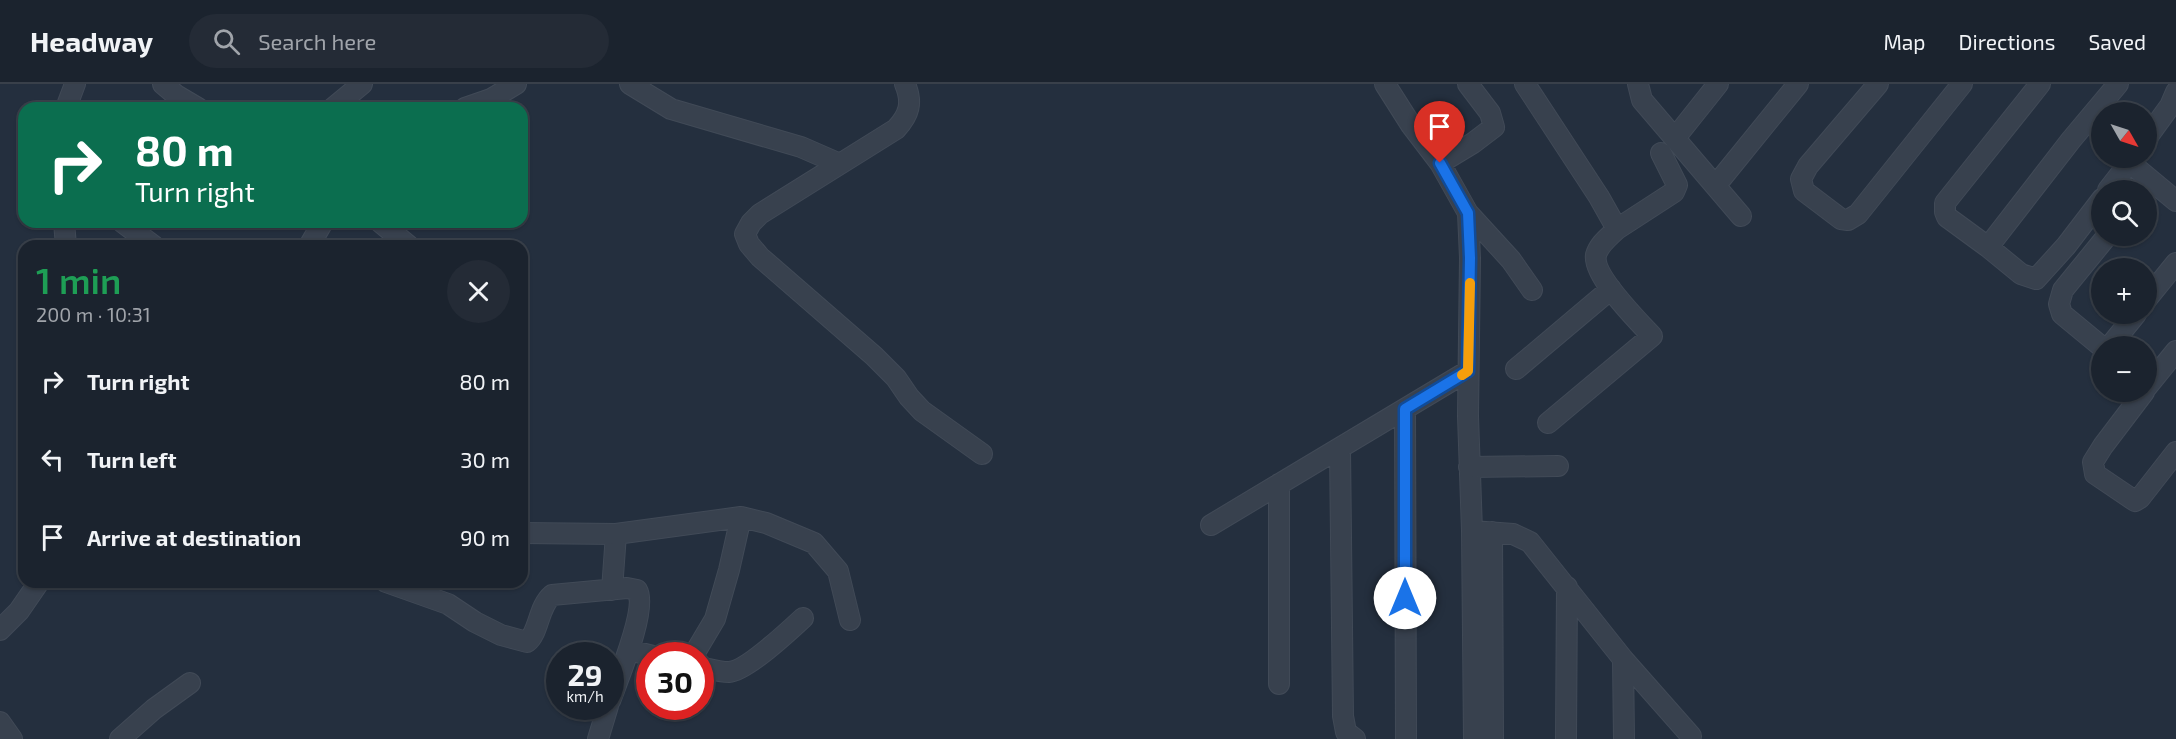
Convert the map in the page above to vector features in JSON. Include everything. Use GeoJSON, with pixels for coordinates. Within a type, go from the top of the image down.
{"type":"FeatureCollection","features":[{"type":"Feature","properties":{"kind":"street"},"geometry":{"type":"LineString","coordinates":[[68,102],[75,84]]}},
{"type":"Feature","properties":{"kind":"street"},"geometry":{"type":"LineString","coordinates":[[163,84],[188,102]]}},
{"type":"Feature","properties":{"kind":"street"},"geometry":{"type":"LineString","coordinates":[[340,102],[362,84]]}},
{"type":"Feature","properties":{"kind":"street"},"geometry":{"type":"LineString","coordinates":[[482,102],[516,84]]}},
{"type":"Feature","properties":{"kind":"street"},"geometry":{"type":"LineString","coordinates":[[630,84],[671,109],[801,147],[840,164]]}},
{"type":"Feature","properties":{"kind":"street"},"geometry":{"type":"LineString","coordinates":[[905,84],[910,105],[904,120],[896,129],[760,214],[745,234],[749,244],[760,257],[874,356],[896,378],[922,411],[982,454]]}},
{"type":"Feature","properties":{"kind":"street"},"geometry":{"type":"LineString","coordinates":[[1384,84],[1440,163],[1468,213],[1511,260],[1532,290]]}},
{"type":"Feature","properties":{"kind":"street"},"geometry":{"type":"LineString","coordinates":[[1440,163],[1473,143],[1494,126],[1490,113],[1468,84]]}},
{"type":"Feature","properties":{"kind":"street"},"geometry":{"type":"LineString","coordinates":[[1525,84],[1599,197],[1617,229]]}},
{"type":"Feature","properties":{"kind":"street"},"geometry":{"type":"LineString","coordinates":[[1638,84],[1642,100],[1741,216]]}},
{"type":"Feature","properties":{"kind":"street"},"geometry":{"type":"LineString","coordinates":[[1676,138],[1718,84]]}},
{"type":"Feature","properties":{"kind":"street"},"geometry":{"type":"LineString","coordinates":[[1716,185],[1798,84]]}},
{"type":"Feature","properties":{"kind":"street"},"geometry":{"type":"LineString","coordinates":[[1878,84],[1808,166],[1802,179],[1804,191],[1841,219],[1848,220],[1858,214],[1962,84]]}},
{"type":"Feature","properties":{"kind":"street"},"geometry":{"type":"LineString","coordinates":[[2040,84],[1946,203],[1945,212],[1947,217],[2021,274],[2036,279],[2066,246],[2091,213]]}},
{"type":"Feature","properties":{"kind":"street"},"geometry":{"type":"LineString","coordinates":[[1988,247],[2071,140],[2118,84]]}},
{"type":"Feature","properties":{"kind":"street"},"geometry":{"type":"LineString","coordinates":[[2157,124],[2170,106],[2176,92]]}},
{"type":"Feature","properties":{"kind":"street"},"geometry":{"type":"LineString","coordinates":[[1548,423],[1652,336],[1611,289],[1598,268],[1595,257],[1600,245],[1617,229],[1674,192],[1677,185],[1661,153]]}},
{"type":"Feature","properties":{"kind":"street"},"geometry":{"type":"LineString","coordinates":[[2116,180],[2125,168]]}},
{"type":"Feature","properties":{"kind":"street"},"geometry":{"type":"LineString","coordinates":[[2157,191],[2176,201]]}},
{"type":"Feature","properties":{"kind":"street"},"geometry":{"type":"LineString","coordinates":[[1468,213],[1470,258],[1469,467],[1482,532],[1493,739]]}},
{"type":"Feature","properties":{"kind":"street"},"geometry":{"type":"LineString","coordinates":[[130,228],[146,240]]}},
{"type":"Feature","properties":{"kind":"street"},"geometry":{"type":"LineString","coordinates":[[387,228],[402,240]]}},
{"type":"Feature","properties":{"kind":"street"},"geometry":{"type":"LineString","coordinates":[[2091,338],[2062,314],[2059,304],[2063,290],[2099,246]]}},
{"type":"Feature","properties":{"kind":"street"},"geometry":{"type":"LineString","coordinates":[[2157,286],[2176,262]]}},
{"type":"Feature","properties":{"kind":"street"},"geometry":{"type":"LineString","coordinates":[[1516,369],[1611,289]]}},
{"type":"Feature","properties":{"kind":"street"},"geometry":{"type":"LineString","coordinates":[[2118,336],[2128,324]]}},
{"type":"Feature","properties":{"kind":"street"},"geometry":{"type":"LineString","coordinates":[[2157,373],[2176,351]]}},
{"type":"Feature","properties":{"kind":"street"},"geometry":{"type":"LineString","coordinates":[[1211,525],[1468,371]]}},
{"type":"Feature","properties":{"kind":"street"},"geometry":{"type":"LineString","coordinates":[[2135,402],[2093,462],[2096,474],[2135,501],[2140,498],[2176,452]]}},
{"type":"Feature","properties":{"kind":"street"},"geometry":{"type":"LineString","coordinates":[[1405,409],[1406,739]]}},
{"type":"Feature","properties":{"kind":"street"},"geometry":{"type":"LineString","coordinates":[[1340,448],[1343,716],[1346,732],[1355,739]]}},
{"type":"Feature","properties":{"kind":"street"},"geometry":{"type":"LineString","coordinates":[[1469,467],[1558,466]]}},
{"type":"Feature","properties":{"kind":"street"},"geometry":{"type":"LineString","coordinates":[[1279,484],[1279,684]]}},
{"type":"Feature","properties":{"kind":"street"},"geometry":{"type":"LineString","coordinates":[[701,642],[715,619],[741,517]]}},
{"type":"Feature","properties":{"kind":"street"},"geometry":{"type":"LineString","coordinates":[[528,533],[616,534],[741,517],[766,523],[814,543],[838,571],[850,620]]}},
{"type":"Feature","properties":{"kind":"street"},"geometry":{"type":"LineString","coordinates":[[1482,532],[1513,534],[1530,542],[1623,659],[1691,736]]}},
{"type":"Feature","properties":{"kind":"street"},"geometry":{"type":"LineString","coordinates":[[1474,739],[1482,532]]}},
{"type":"Feature","properties":{"kind":"street"},"geometry":{"type":"LineString","coordinates":[[612,590],[616,534]]}},
{"type":"Feature","properties":{"kind":"street"},"geometry":{"type":"LineString","coordinates":[[1566,739],[1567,587]]}},
{"type":"Feature","properties":{"kind":"street"},"geometry":{"type":"LineString","coordinates":[[0,630],[19,611],[35,588]]}},
{"type":"Feature","properties":{"kind":"street"},"geometry":{"type":"LineString","coordinates":[[403,588],[448,604],[475,622],[501,635],[526,642],[531,638],[540,612],[552,595],[633,588],[639,593],[639,614],[624,663]]}},
{"type":"Feature","properties":{"kind":"street"},"geometry":{"type":"LineString","coordinates":[[714,669],[729,672],[739,670],[803,618]]}},
{"type":"Feature","properties":{"kind":"street"},"geometry":{"type":"LineString","coordinates":[[629,650],[636,652]]}},
{"type":"Feature","properties":{"kind":"street"},"geometry":{"type":"LineString","coordinates":[[1623,659],[1624,739]]}},
{"type":"Feature","properties":{"kind":"street"},"geometry":{"type":"LineString","coordinates":[[120,739],[154,709],[190,683]]}},
{"type":"Feature","properties":{"kind":"street"},"geometry":{"type":"LineString","coordinates":[[598,739],[604,720]]}},
{"type":"Feature","properties":{"kind":"street"},"geometry":{"type":"LineString","coordinates":[[0,722],[12,739]]}},
{"type":"Feature","properties":{"kind":"slow traffic"},"geometry":{"type":"LineString","coordinates":[[1462,375],[1468,371],[1470,283]]}},
{"type":"Feature","properties":{"kind":"route"},"geometry":{"type":"LineString","coordinates":[[1405,598],[1405,409],[1468,371],[1470,258],[1468,213],[1440,163]]}}]}
